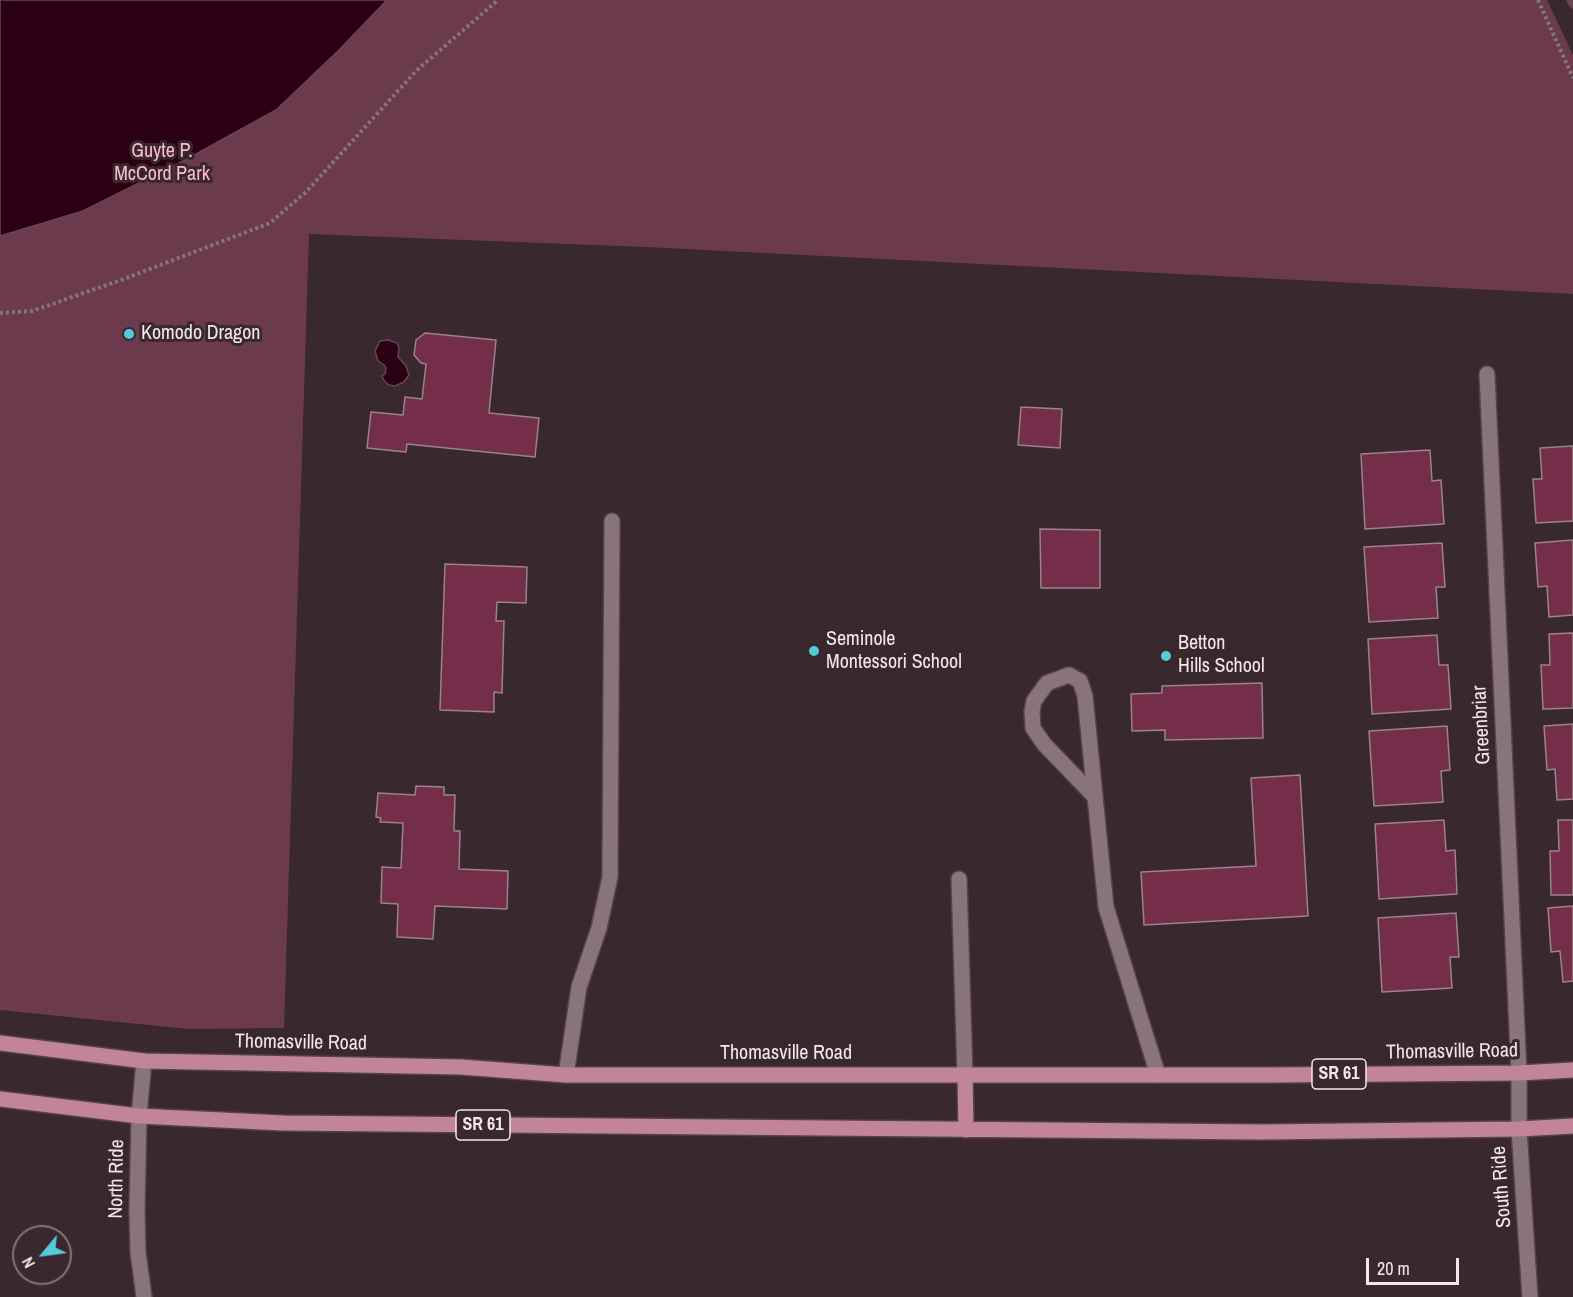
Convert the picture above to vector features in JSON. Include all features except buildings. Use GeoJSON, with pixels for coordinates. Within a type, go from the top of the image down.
{"type":"FeatureCollection","features":[{"type":"Feature","properties":{"kind":"main road","name":"Thomasville Road"},"geometry":{"type":"LineString","coordinates":[[0,1043],[144,1061],[460,1067],[566,1075],[1158,1075],[1519,1073],[1573,1070]]}},
{"type":"Feature","properties":{"kind":"main road"},"geometry":{"type":"LineString","coordinates":[[965,1075],[966,1130]]}},
{"type":"Feature","properties":{"kind":"main road","name":"SR 61"},"geometry":{"type":"LineString","coordinates":[[0,1099],[139,1116],[283,1123],[1274,1132],[1519,1130],[1573,1126]]}},
{"type":"Feature","properties":{"kind":"street","name":"Greenbriar"},"geometry":{"type":"LineString","coordinates":[[1486,374],[1519,1073]]}},
{"type":"Feature","properties":{"kind":"street"},"geometry":{"type":"LineString","coordinates":[[566,1075],[579,987],[599,928],[610,877],[612,521]]}},
{"type":"Feature","properties":{"kind":"street"},"geometry":{"type":"LineString","coordinates":[[1095,797],[1044,744],[1034,728],[1032,711],[1034,701],[1047,683],[1069,675],[1080,681],[1085,696],[1106,907],[1158,1075]]}},
{"type":"Feature","properties":{"kind":"street"},"geometry":{"type":"LineString","coordinates":[[959,879],[965,1075]]}},
{"type":"Feature","properties":{"kind":"street","name":"North Ride"},"geometry":{"type":"LineString","coordinates":[[144,1061],[139,1116],[138,1252],[144,1297]]}},
{"type":"Feature","properties":{"kind":"street","name":"South Ride"},"geometry":{"type":"LineString","coordinates":[[1519,1073],[1519,1130],[1530,1297]]}},
{"type":"Feature","properties":{"kind":"path"},"geometry":{"type":"LineString","coordinates":[[0,313],[32,310],[121,280],[270,223],[306,192],[416,71],[498,0]]}},
{"type":"Feature","properties":{"kind":"path"},"geometry":{"type":"LineString","coordinates":[[1538,0],[1573,78]]}},
{"type":"Feature","properties":{"kind":"green space","name":"Guyte P. McCord Park"},"geometry":{"type":"Polygon","coordinates":[[[0,0],[1547,0],[1573,55],[1573,294],[646,247],[309,234],[284,1028],[188,1029],[0,1010],[0,0]]]}},
{"type":"Feature","properties":{"kind":"shaded area"},"geometry":{"type":"Polygon","coordinates":[[[0,0],[387,0],[276,110],[187,159],[83,211],[0,236],[0,0]]]}},
{"type":"Feature","properties":{"kind":"shaded area"},"geometry":{"type":"Polygon","coordinates":[[[388,340],[397,343],[398,357],[406,366],[409,375],[404,382],[395,386],[385,382],[382,376],[386,368],[378,361],[375,351],[380,341],[388,340]]]}},
{"type":"Feature","properties":{"kind":"waterway"},"geometry":{"type":"LineString","coordinates":[[1571,0],[1573,4]]}},
{"type":"Feature","properties":{"kind":"place","name":"Komodo Dragon"},"geometry":{"type":"Point","coordinates":[129,334]}},
{"type":"Feature","properties":{"kind":"place","name":"Seminole Montessori School"},"geometry":{"type":"Point","coordinates":[814,651]}},
{"type":"Feature","properties":{"kind":"place","name":"Betton Hills School"},"geometry":{"type":"Point","coordinates":[1166,656]}}]}
